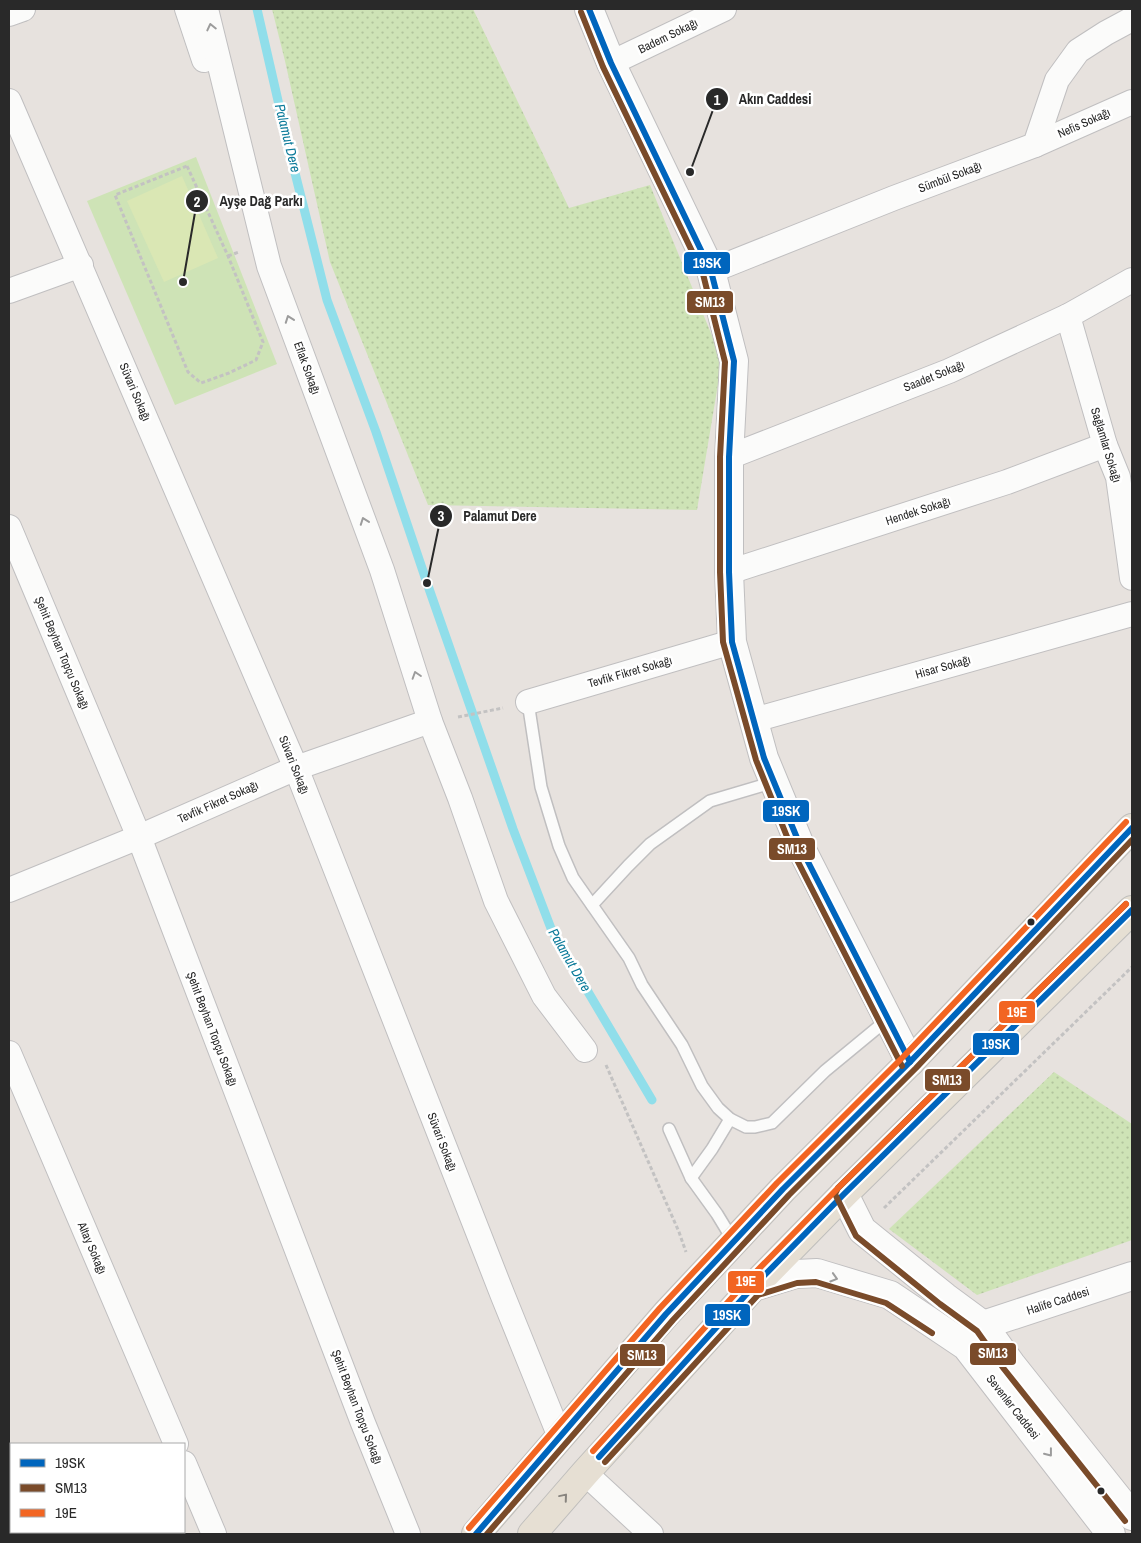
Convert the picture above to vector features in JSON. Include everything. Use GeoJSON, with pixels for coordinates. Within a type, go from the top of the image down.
{"type":"FeatureCollection","features":[{"type":"Feature","properties":{"kind":"main road"},"geometry":{"type":"LineString","coordinates":[[476,1534],[666,1314],[783,1189],[910,1062],[1132,828]]}},
{"type":"Feature","properties":{"kind":"main road"},"geometry":{"type":"LineString","coordinates":[[532,1534],[584,1473],[753,1287],[844,1194],[1132,910]]}},
{"type":"Feature","properties":{"kind":"street"},"geometry":{"type":"LineString","coordinates":[[9,14],[24,9]]}},
{"type":"Feature","properties":{"kind":"street"},"geometry":{"type":"LineString","coordinates":[[187,9],[263,243]]}},
{"type":"Feature","properties":{"kind":"street","name":"Eflak Sokağı"},"geometry":{"type":"LineString","coordinates":[[206,9],[269,266],[382,570],[430,721],[460,798],[496,901],[544,996],[585,1050]]}},
{"type":"Feature","properties":{"kind":"street"},"geometry":{"type":"LineString","coordinates":[[589,9],[611,63],[711,271],[734,361],[729,457],[729,572],[732,642],[764,758],[802,850],[910,1062]]}},
{"type":"Feature","properties":{"kind":"street","name":"Badem Sokağı"},"geometry":{"type":"LineString","coordinates":[[611,63],[724,9]]}},
{"type":"Feature","properties":{"kind":"street"},"geometry":{"type":"LineString","coordinates":[[1035,145],[1057,80],[1078,51],[1132,19]]}},
{"type":"Feature","properties":{"kind":"street","name":"Süvari Sokağı"},"geometry":{"type":"LineString","coordinates":[[9,101],[296,768],[502,1296],[560,1437]]}},
{"type":"Feature","properties":{"kind":"street","name":"Nefis Sokağı"},"geometry":{"type":"LineString","coordinates":[[1035,145],[1132,102]]}},
{"type":"Feature","properties":{"kind":"street","name":"Sümbül Sokağı"},"geometry":{"type":"LineString","coordinates":[[711,271],[894,198],[1035,145]]}},
{"type":"Feature","properties":{"kind":"street"},"geometry":{"type":"LineString","coordinates":[[9,291],[81,266]]}},
{"type":"Feature","properties":{"kind":"street","name":"Saadet Sokağı"},"geometry":{"type":"LineString","coordinates":[[729,457],[949,371],[1068,316],[1132,280]]}},
{"type":"Feature","properties":{"kind":"street","name":"Sağlamlar Sokağı"},"geometry":{"type":"LineString","coordinates":[[1068,316],[1105,445],[1125,473],[1132,578]]}},
{"type":"Feature","properties":{"kind":"street","name":"Hendek Sokağı"},"geometry":{"type":"LineString","coordinates":[[729,572],[1007,482],[1105,445]]}},
{"type":"Feature","properties":{"kind":"street","name":"Şehit Beyhan Topçu Sokağı"},"geometry":{"type":"LineString","coordinates":[[9,527],[139,837],[363,1423],[408,1534]]}},
{"type":"Feature","properties":{"kind":"street","name":"Hisar Sokağı"},"geometry":{"type":"LineString","coordinates":[[754,720],[1132,614]]}},
{"type":"Feature","properties":{"kind":"street","name":"Tevfik Fikret Sokağı"},"geometry":{"type":"LineString","coordinates":[[528,702],[732,642]]}},
{"type":"Feature","properties":{"kind":"street","name":"Tevfik Fikret Sokağı"},"geometry":{"type":"LineString","coordinates":[[9,890],[139,837],[296,768],[430,721]]}},
{"type":"Feature","properties":{"kind":"street","name":"Altay Sokağı"},"geometry":{"type":"LineString","coordinates":[[9,1052],[176,1443]]}},
{"type":"Feature","properties":{"kind":"street","name":"Sevenler Caddesi"},"geometry":{"type":"LineString","coordinates":[[844,1194],[862,1230],[983,1325],[1011,1364],[1132,1516]]}},
{"type":"Feature","properties":{"kind":"street","name":"Sevenler Caddesi"},"geometry":{"type":"LineString","coordinates":[[753,1287],[796,1274],[817,1273],[890,1294],[966,1346],[1111,1534]]}},
{"type":"Feature","properties":{"kind":"street","name":"Halife Caddesi"},"geometry":{"type":"LineString","coordinates":[[983,1325],[1132,1276]]}},
{"type":"Feature","properties":{"kind":"street"},"geometry":{"type":"LineString","coordinates":[[966,1346],[983,1325]]}},
{"type":"Feature","properties":{"kind":"street"},"geometry":{"type":"LineString","coordinates":[[185,1465],[214,1534]]}},
{"type":"Feature","properties":{"kind":"street"},"geometry":{"type":"LineString","coordinates":[[584,1473],[651,1534]]}},
{"type":"Feature","properties":{"kind":"lane"},"geometry":{"type":"LineString","coordinates":[[528,702],[541,787],[560,846],[573,878],[629,958],[642,985],[682,1045],[702,1086],[718,1108],[730,1118],[746,1127],[772,1123],[825,1071],[888,1019]]}},
{"type":"Feature","properties":{"kind":"lane"},"geometry":{"type":"LineString","coordinates":[[592,904],[650,844],[698,809],[718,798],[774,782]]}},
{"type":"Feature","properties":{"kind":"lane"},"geometry":{"type":"LineString","coordinates":[[691,1178],[712,1150],[730,1118]]}},
{"type":"Feature","properties":{"kind":"lane"},"geometry":{"type":"LineString","coordinates":[[670,1129],[691,1178],[717,1214],[734,1242]]}},
{"type":"Feature","properties":{"kind":"path"},"geometry":{"type":"LineString","coordinates":[[187,166],[228,256],[263,342],[256,360],[201,384],[188,372],[115,195],[187,166]]}},
{"type":"Feature","properties":{"kind":"path"},"geometry":{"type":"LineString","coordinates":[[458,717],[493,711]]}},
{"type":"Feature","properties":{"kind":"path"},"geometry":{"type":"LineString","coordinates":[[862,1230],[1132,967]]}},
{"type":"Feature","properties":{"kind":"green space"},"geometry":{"type":"Polygon","coordinates":[[[272,9],[473,9],[569,208],[650,185],[722,360],[697,510],[428,505],[330,262],[272,9]]]}},
{"type":"Feature","properties":{"kind":"green space"},"geometry":{"type":"Polygon","coordinates":[[[196,157],[277,364],[175,405],[87,201],[196,157]]]}},
{"type":"Feature","properties":{"kind":"green space"},"geometry":{"type":"Polygon","coordinates":[[[182,176],[218,258],[164,282],[127,201],[182,176]]]}},
{"type":"Feature","properties":{"kind":"green space"},"geometry":{"type":"Polygon","coordinates":[[[1054,1072],[1132,1124],[1132,1240],[977,1295],[889,1229],[1054,1072]]]}},
{"type":"Feature","properties":{"kind":"waterway","name":"Palamut Dere"},"geometry":{"type":"LineString","coordinates":[[257,9],[290,153],[327,300],[376,432],[513,829],[552,931],[652,1100]]}},
{"type":"Feature","properties":{"kind":"transit line","name":"19SK"},"geometry":{"type":"LineString","coordinates":[[589,9],[611,63],[711,271],[734,361],[729,457],[729,572],[732,642],[764,758],[802,850],[910,1062]]}},
{"type":"Feature","properties":{"kind":"transit line","name":"SM13"},"geometry":{"type":"LineString","coordinates":[[581,12],[603,67],[703,274],[725,362],[720,457],[720,572],[723,642],[756,760],[794,854],[902,1066]]}},
{"type":"Feature","properties":{"kind":"transit line","name":"19E"},"geometry":{"type":"LineString","coordinates":[[469,1528],[660,1308],[777,1183],[904,1056],[1126,822]]}},
{"type":"Feature","properties":{"kind":"transit line","name":"19SK"},"geometry":{"type":"LineString","coordinates":[[476,1534],[666,1314],[783,1189],[910,1062],[1132,828]]}},
{"type":"Feature","properties":{"kind":"transit line","name":"SM13"},"geometry":{"type":"LineString","coordinates":[[487,1534],[673,1320],[789,1195],[916,1068],[1132,840]]}},
{"type":"Feature","properties":{"kind":"transit line","name":"SM13"},"geometry":{"type":"LineString","coordinates":[[1125,1521],[1004,1369],[977,1331],[940,1304],[856,1236],[835,1194],[838,1188],[1126,904]]}},
{"type":"Feature","properties":{"kind":"transit line","name":"19E"},"geometry":{"type":"LineString","coordinates":[[593,1451],[747,1281],[838,1188],[1126,904]]}},
{"type":"Feature","properties":{"kind":"transit line","name":"19SK"},"geometry":{"type":"LineString","coordinates":[[599,1457],[753,1287],[844,1194],[1132,910]]}},
{"type":"Feature","properties":{"kind":"transit line","name":"SM13"},"geometry":{"type":"LineString","coordinates":[[605,1462],[758,1295],[797,1283],[816,1282],[886,1303],[932,1333]]}},
{"type":"Feature","properties":{"kind":"place","name":"Akın Caddesi"},"geometry":{"type":"Point","coordinates":[690,172]}},
{"type":"Feature","properties":{"kind":"place","name":"Ayşe Dağ Parkı"},"geometry":{"type":"Point","coordinates":[183,282]}},
{"type":"Feature","properties":{"kind":"place","name":"Palamut Dere"},"geometry":{"type":"Point","coordinates":[427,583]}}]}
